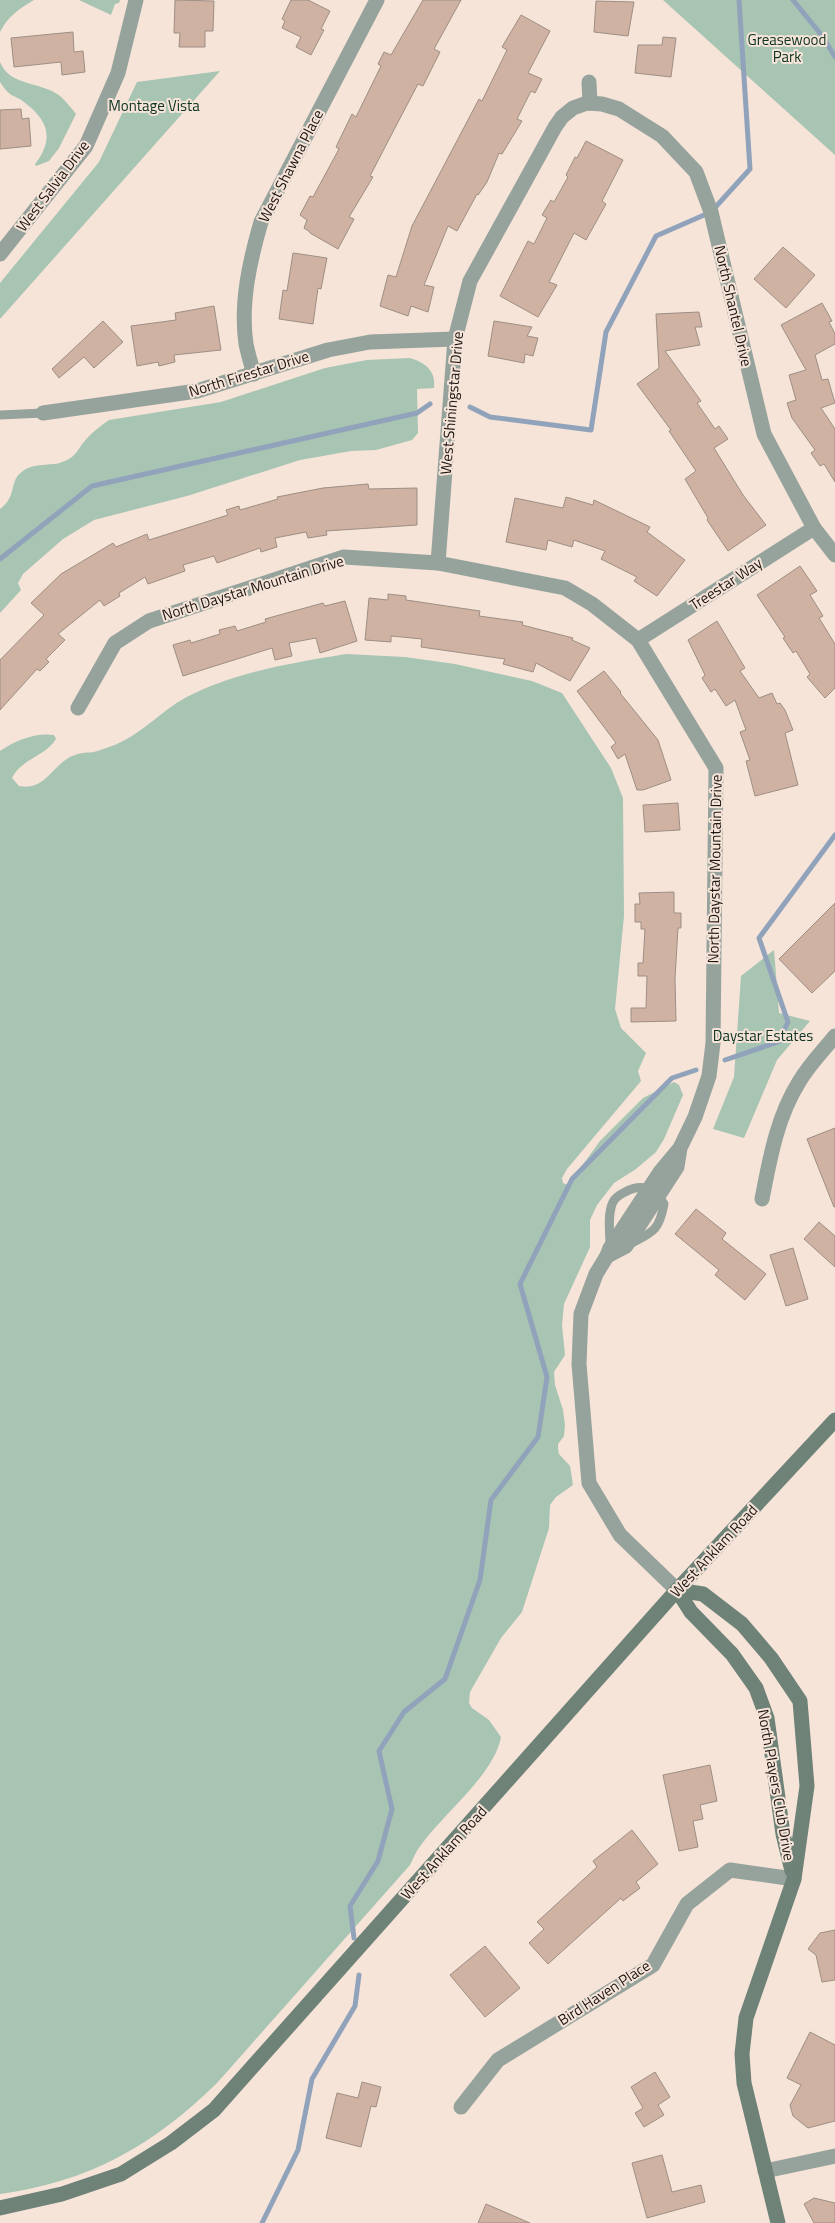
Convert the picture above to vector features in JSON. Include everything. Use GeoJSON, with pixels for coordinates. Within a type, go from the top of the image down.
{"type":"FeatureCollection","features":[{"type":"Feature","properties":{"kind":"main road","name":"West Anklam Road"},"geometry":{"type":"LineString","coordinates":[[0,2208],[62,2194],[120,2174],[172,2143],[214,2110],[677,1590],[835,1420]]}},
{"type":"Feature","properties":{"kind":"main road","name":"North Players Club Drive"},"geometry":{"type":"LineString","coordinates":[[677,1590],[691,1612],[732,1654],[756,1688],[767,1718],[783,1834],[794,1879]]}},
{"type":"Feature","properties":{"kind":"main road","name":"North Players Club Drive"},"geometry":{"type":"LineString","coordinates":[[677,1590],[703,1594],[742,1624],[771,1658],[800,1701],[807,1786],[794,1879],[746,2018],[742,2054],[744,2083],[778,2223]]}},
{"type":"Feature","properties":{"kind":"street","name":"West Salvia Drive"},"geometry":{"type":"LineString","coordinates":[[0,254],[86,146],[118,73],[136,0]]}},
{"type":"Feature","properties":{"kind":"street","name":"West Shawna Place"},"geometry":{"type":"LineString","coordinates":[[254,374],[246,343],[245,307],[251,256],[261,222],[377,0]]}},
{"type":"Feature","properties":{"kind":"street"},"geometry":{"type":"LineString","coordinates":[[589,82],[589,103]]}},
{"type":"Feature","properties":{"kind":"street","name":"West Shiningstar Drive"},"geometry":{"type":"LineString","coordinates":[[438,563],[455,339],[470,282],[555,127],[562,117],[573,108],[589,103]]}},
{"type":"Feature","properties":{"kind":"street","name":"North Shantel Drive"},"geometry":{"type":"LineString","coordinates":[[589,103],[602,104],[619,109],[662,136],[696,172],[710,212],[764,434],[814,528],[835,555]]}},
{"type":"Feature","properties":{"kind":"street","name":"North Firestar Drive"},"geometry":{"type":"LineString","coordinates":[[43,413],[197,392],[328,350],[370,342],[455,339]]}},
{"type":"Feature","properties":{"kind":"street","name":"Treestar Way"},"geometry":{"type":"LineString","coordinates":[[638,640],[814,528]]}},
{"type":"Feature","properties":{"kind":"street","name":"North Daystar Mountain Drive"},"geometry":{"type":"LineString","coordinates":[[78,708],[115,643],[149,621],[344,557],[438,563],[565,588],[592,604],[638,640],[716,768],[713,1043],[709,1076],[695,1117],[680,1148],[663,1167],[654,1191],[626,1246],[608,1253]]}},
{"type":"Feature","properties":{"kind":"street"},"geometry":{"type":"LineString","coordinates":[[762,1199],[778,1126],[789,1100],[810,1066],[835,1036]]}},
{"type":"Feature","properties":{"kind":"street","name":"North Daystar Mountain Drive"},"geometry":{"type":"LineString","coordinates":[[654,1191],[608,1253],[596,1274],[581,1314],[579,1364],[589,1483],[620,1536],[677,1590]]}},
{"type":"Feature","properties":{"kind":"street","name":"Bird Haven Place"},"geometry":{"type":"LineString","coordinates":[[461,2107],[498,2060],[652,1965],[687,1904],[730,1870],[794,1879]]}},
{"type":"Feature","properties":{"kind":"street"},"geometry":{"type":"LineString","coordinates":[[765,2171],[835,2156]]}},
{"type":"Feature","properties":{"kind":"lane"},"geometry":{"type":"LineString","coordinates":[[0,415],[43,413]]}},
{"type":"Feature","properties":{"kind":"lane"},"geometry":{"type":"LineString","coordinates":[[608,1253],[610,1213],[613,1202],[622,1193],[635,1187],[654,1191]]}},
{"type":"Feature","properties":{"kind":"green space"},"geometry":{"type":"Polygon","coordinates":[[[0,0],[34,0],[14,13],[0,32],[0,0]]]}},
{"type":"Feature","properties":{"kind":"green space"},"geometry":{"type":"Polygon","coordinates":[[[79,0],[120,0],[119,3],[115,4],[111,15],[79,0]]]}},
{"type":"Feature","properties":{"kind":"green space","name":"Greasewood Park"},"geometry":{"type":"Polygon","coordinates":[[[663,0],[835,0],[835,155],[663,0]]]}},
{"type":"Feature","properties":{"kind":"green space"},"geometry":{"type":"Polygon","coordinates":[[[0,62],[11,76],[18,80],[52,91],[60,96],[76,114],[59,148],[49,161],[36,166],[35,164],[45,146],[46,130],[39,116],[22,101],[10,94],[0,82],[0,62]]]}},
{"type":"Feature","properties":{"kind":"green space","name":"Montage Vista"},"geometry":{"type":"Polygon","coordinates":[[[220,71],[0,319],[0,283],[99,162],[137,82],[220,71]]]}},
{"type":"Feature","properties":{"kind":"green space"},"geometry":{"type":"Polygon","coordinates":[[[410,358],[421,362],[429,368],[434,382],[434,388],[417,389],[418,433],[412,440],[376,450],[351,451],[300,460],[187,496],[94,520],[63,539],[23,574],[18,583],[21,590],[0,613],[0,509],[6,504],[18,475],[23,471],[34,466],[56,464],[70,458],[98,428],[109,420],[221,402],[325,368],[367,360],[410,358]]]}},
{"type":"Feature","properties":{"kind":"green space"},"geometry":{"type":"Polygon","coordinates":[[[346,654],[405,657],[455,664],[532,681],[562,693],[611,768],[623,798],[624,916],[615,1009],[621,1028],[646,1053],[638,1071],[641,1081],[567,1169],[562,1178],[563,1183],[568,1185],[600,1141],[643,1098],[674,1082],[679,1085],[683,1095],[664,1139],[656,1152],[636,1169],[614,1183],[597,1205],[590,1220],[590,1247],[564,1304],[562,1325],[565,1355],[554,1372],[555,1385],[563,1410],[565,1425],[564,1436],[558,1444],[558,1449],[559,1454],[570,1466],[573,1485],[556,1497],[550,1505],[549,1528],[522,1612],[501,1638],[470,1692],[469,1703],[472,1708],[489,1720],[501,1737],[489,1766],[467,1794],[430,1833],[410,1865],[217,2083],[193,2105],[144,2142],[91,2170],[63,2180],[0,2194],[0,751],[26,738],[47,734],[54,735],[56,739],[51,745],[16,771],[12,778],[19,786],[28,787],[36,785],[67,759],[80,753],[94,752],[120,743],[177,703],[204,689],[243,675],[346,654]]]}},
{"type":"Feature","properties":{"kind":"green space","name":"Daystar Estates"},"geometry":{"type":"Polygon","coordinates":[[[774,950],[779,1013],[810,1021],[777,1060],[744,1138],[713,1129],[734,1077],[741,976],[774,950]]]}},
{"type":"Feature","properties":{"kind":"building"},"geometry":{"type":"Polygon","coordinates":[[[175,0],[214,1],[213,31],[205,31],[205,47],[179,47],[180,33],[174,33],[175,0]]]}},
{"type":"Feature","properties":{"kind":"building"},"geometry":{"type":"Polygon","coordinates":[[[291,0],[308,0],[330,11],[321,29],[324,30],[311,55],[296,47],[301,37],[282,28],[285,21],[282,19],[291,0]]]}},
{"type":"Feature","properties":{"kind":"building"},"geometry":{"type":"Polygon","coordinates":[[[423,0],[461,0],[434,49],[440,52],[423,86],[418,84],[370,176],[373,177],[349,217],[354,219],[338,249],[304,228],[307,220],[300,215],[310,196],[313,197],[339,149],[336,147],[352,114],[356,117],[381,66],[378,64],[384,52],[391,55],[423,0]]]}},
{"type":"Feature","properties":{"kind":"building"},"geometry":{"type":"Polygon","coordinates":[[[596,1],[634,2],[628,36],[594,32],[596,1]]]}},
{"type":"Feature","properties":{"kind":"building"},"geometry":{"type":"Polygon","coordinates":[[[521,15],[550,31],[528,73],[542,79],[535,93],[531,91],[517,119],[522,121],[502,154],[499,153],[487,182],[477,194],[457,231],[448,226],[424,285],[434,287],[428,312],[411,306],[408,316],[380,306],[388,275],[396,277],[412,226],[479,99],[482,101],[507,50],[502,47],[521,15]]]}},
{"type":"Feature","properties":{"kind":"building"},"geometry":{"type":"Polygon","coordinates":[[[73,32],[74,52],[83,51],[85,72],[62,75],[61,62],[14,67],[11,38],[73,32]]]}},
{"type":"Feature","properties":{"kind":"building"},"geometry":{"type":"Polygon","coordinates":[[[663,37],[676,38],[671,77],[635,73],[638,45],[662,45],[663,37]]]}},
{"type":"Feature","properties":{"kind":"building"},"geometry":{"type":"Polygon","coordinates":[[[21,109],[22,119],[29,118],[31,146],[0,149],[0,110],[21,109]]]}},
{"type":"Feature","properties":{"kind":"building"},"geometry":{"type":"Polygon","coordinates":[[[586,141],[623,160],[602,201],[606,204],[586,240],[574,233],[549,282],[557,285],[538,317],[500,296],[528,241],[534,244],[547,218],[542,215],[551,200],[554,202],[568,177],[566,175],[575,157],[577,158],[586,141]]]}},
{"type":"Feature","properties":{"kind":"building"},"geometry":{"type":"Polygon","coordinates":[[[783,247],[815,275],[786,308],[754,279],[783,247]]]}},
{"type":"Feature","properties":{"kind":"building"},"geometry":{"type":"Polygon","coordinates":[[[293,253],[327,258],[321,289],[318,288],[313,324],[279,319],[283,290],[287,291],[293,253]]]}},
{"type":"Feature","properties":{"kind":"building"},"geometry":{"type":"Polygon","coordinates":[[[822,303],[832,321],[829,322],[835,334],[835,344],[815,355],[822,380],[828,379],[835,403],[821,408],[835,429],[835,482],[824,464],[820,466],[811,453],[815,450],[792,418],[787,403],[796,400],[789,375],[806,370],[781,325],[822,303]]]}},
{"type":"Feature","properties":{"kind":"building"},"geometry":{"type":"Polygon","coordinates":[[[214,306],[221,350],[174,355],[175,362],[159,366],[158,362],[137,366],[131,326],[176,320],[175,313],[214,306]]]}},
{"type":"Feature","properties":{"kind":"building"},"geometry":{"type":"Polygon","coordinates":[[[699,312],[702,327],[695,327],[700,345],[665,351],[701,401],[697,403],[715,429],[719,426],[728,439],[714,448],[743,495],[766,525],[728,551],[707,520],[708,518],[685,479],[696,471],[669,431],[671,430],[637,384],[659,368],[656,314],[699,312]]]}},
{"type":"Feature","properties":{"kind":"building"},"geometry":{"type":"Polygon","coordinates":[[[103,321],[123,342],[94,368],[84,357],[59,378],[52,369],[103,321]]]}},
{"type":"Feature","properties":{"kind":"building"},"geometry":{"type":"Polygon","coordinates":[[[494,321],[532,327],[527,336],[538,338],[533,356],[525,354],[524,363],[488,356],[494,321]]]}},
{"type":"Feature","properties":{"kind":"building"},"geometry":{"type":"Polygon","coordinates":[[[368,484],[369,489],[417,488],[417,525],[326,531],[327,535],[308,538],[306,532],[275,538],[277,547],[261,552],[260,548],[217,563],[214,556],[183,565],[185,571],[148,584],[145,577],[119,593],[120,596],[104,606],[100,600],[58,634],[65,640],[46,659],[49,662],[40,671],[37,669],[0,710],[0,660],[44,615],[31,603],[61,574],[113,543],[116,547],[147,534],[149,540],[228,515],[226,510],[239,506],[240,510],[278,499],[277,497],[323,488],[368,484]]]}},
{"type":"Feature","properties":{"kind":"building"},"geometry":{"type":"Polygon","coordinates":[[[566,497],[593,505],[594,500],[650,527],[647,532],[685,560],[657,596],[634,581],[637,577],[601,559],[605,551],[574,540],[572,547],[548,540],[546,550],[506,542],[515,498],[563,508],[566,497]]]}},
{"type":"Feature","properties":{"kind":"building"},"geometry":{"type":"Polygon","coordinates":[[[800,566],[817,591],[810,595],[823,616],[819,618],[835,644],[835,688],[825,698],[807,677],[810,674],[796,651],[793,653],[783,638],[785,637],[757,595],[800,566]]]}},
{"type":"Feature","properties":{"kind":"building"},"geometry":{"type":"Polygon","coordinates":[[[388,594],[406,596],[406,600],[480,611],[479,616],[523,622],[522,625],[573,638],[572,640],[590,648],[570,681],[536,663],[533,672],[503,664],[505,659],[421,647],[422,639],[391,636],[391,642],[365,640],[369,598],[388,600],[388,594]]]}},
{"type":"Feature","properties":{"kind":"building"},"geometry":{"type":"Polygon","coordinates":[[[345,601],[357,641],[320,653],[316,638],[289,643],[292,656],[275,660],[272,648],[183,676],[173,645],[190,640],[191,643],[220,634],[219,630],[235,626],[237,631],[266,622],[265,619],[323,603],[325,606],[345,601]]]}},
{"type":"Feature","properties":{"kind":"building"},"geometry":{"type":"Polygon","coordinates":[[[717,621],[745,668],[740,671],[759,698],[772,693],[777,704],[780,703],[785,710],[793,730],[785,733],[798,785],[755,796],[746,761],[750,760],[740,732],[746,730],[735,700],[726,706],[715,689],[711,692],[702,678],[705,675],[688,640],[717,621]]]}},
{"type":"Feature","properties":{"kind":"building"},"geometry":{"type":"Polygon","coordinates":[[[604,671],[658,740],[671,780],[643,790],[637,790],[625,754],[618,759],[611,747],[616,743],[577,691],[604,671]]]}},
{"type":"Feature","properties":{"kind":"building"},"geometry":{"type":"Polygon","coordinates":[[[678,803],[680,830],[645,832],[643,805],[678,803]]]}},
{"type":"Feature","properties":{"kind":"building"},"geometry":{"type":"Polygon","coordinates":[[[674,892],[674,913],[681,913],[681,928],[678,928],[675,978],[676,1021],[631,1022],[631,1008],[646,1008],[647,976],[638,976],[638,963],[643,963],[645,929],[641,929],[641,922],[635,922],[635,904],[640,904],[639,893],[674,892]]]}},
{"type":"Feature","properties":{"kind":"building"},"geometry":{"type":"Polygon","coordinates":[[[835,903],[835,971],[812,993],[779,959],[835,903]]]}},
{"type":"Feature","properties":{"kind":"building"},"geometry":{"type":"Polygon","coordinates":[[[835,1128],[835,1207],[834,1207],[807,1139],[835,1128]]]}},
{"type":"Feature","properties":{"kind":"building"},"geometry":{"type":"Polygon","coordinates":[[[696,1209],[726,1233],[722,1239],[766,1274],[745,1300],[715,1275],[719,1270],[675,1234],[696,1209]]]}},
{"type":"Feature","properties":{"kind":"building"},"geometry":{"type":"Polygon","coordinates":[[[819,1222],[835,1236],[835,1267],[804,1239],[819,1222]]]}},
{"type":"Feature","properties":{"kind":"building"},"geometry":{"type":"Polygon","coordinates":[[[793,1248],[808,1299],[786,1306],[770,1255],[793,1248]]]}},
{"type":"Feature","properties":{"kind":"building"},"geometry":{"type":"Polygon","coordinates":[[[710,1765],[717,1801],[700,1805],[703,1819],[693,1821],[698,1847],[679,1851],[663,1775],[710,1765]]]}},
{"type":"Feature","properties":{"kind":"building"},"geometry":{"type":"Polygon","coordinates":[[[632,1830],[658,1864],[636,1882],[640,1888],[623,1901],[621,1898],[548,1964],[529,1943],[544,1929],[537,1922],[597,1867],[593,1861],[632,1830]]]}},
{"type":"Feature","properties":{"kind":"building"},"geometry":{"type":"Polygon","coordinates":[[[835,1930],[835,1980],[822,1982],[816,1955],[808,1949],[820,1933],[835,1930]]]}},
{"type":"Feature","properties":{"kind":"building"},"geometry":{"type":"Polygon","coordinates":[[[485,1946],[520,1988],[485,2017],[450,1975],[485,1946]]]}},
{"type":"Feature","properties":{"kind":"building"},"geometry":{"type":"Polygon","coordinates":[[[810,2032],[835,2045],[835,2121],[808,2128],[793,2116],[790,2105],[801,2085],[787,2078],[810,2032]]]}},
{"type":"Feature","properties":{"kind":"building"},"geometry":{"type":"Polygon","coordinates":[[[655,2072],[670,2097],[658,2105],[664,2115],[644,2127],[635,2113],[643,2108],[631,2087],[655,2072]]]}},
{"type":"Feature","properties":{"kind":"building"},"geometry":{"type":"Polygon","coordinates":[[[362,2082],[381,2087],[376,2107],[371,2106],[361,2147],[326,2138],[337,2093],[358,2098],[362,2082]]]}},
{"type":"Feature","properties":{"kind":"building"},"geometry":{"type":"Polygon","coordinates":[[[662,2155],[672,2192],[701,2185],[705,2202],[647,2218],[632,2163],[662,2155]]]}},
{"type":"Feature","properties":{"kind":"building"},"geometry":{"type":"Polygon","coordinates":[[[814,2198],[835,2203],[835,2223],[814,2223],[804,2204],[814,2198]]]}},
{"type":"Feature","properties":{"kind":"building"},"geometry":{"type":"Polygon","coordinates":[[[486,2204],[530,2223],[478,2223],[486,2204]]]}},
{"type":"Feature","properties":{"kind":"waterway"},"geometry":{"type":"LineString","coordinates":[[470,407],[490,417],[591,430],[606,332],[656,236],[711,212],[750,169],[739,0]]}},
{"type":"Feature","properties":{"kind":"waterway"},"geometry":{"type":"LineString","coordinates":[[793,0],[823,37],[835,57]]}},
{"type":"Feature","properties":{"kind":"waterway"},"geometry":{"type":"LineString","coordinates":[[0,559],[92,486],[417,413],[430,404]]}},
{"type":"Feature","properties":{"kind":"waterway"},"geometry":{"type":"LineString","coordinates":[[725,1060],[778,1042],[788,1022],[759,938],[835,835]]}},
{"type":"Feature","properties":{"kind":"waterway"},"geometry":{"type":"LineString","coordinates":[[354,1938],[350,1906],[378,1861],[392,1809],[379,1751],[404,1712],[445,1679],[480,1580],[491,1500],[538,1437],[547,1377],[520,1284],[572,1179],[672,1078],[696,1070]]}},
{"type":"Feature","properties":{"kind":"waterway"},"geometry":{"type":"LineString","coordinates":[[262,2223],[298,2150],[312,2079],[355,2006],[359,1975]]}}]}
